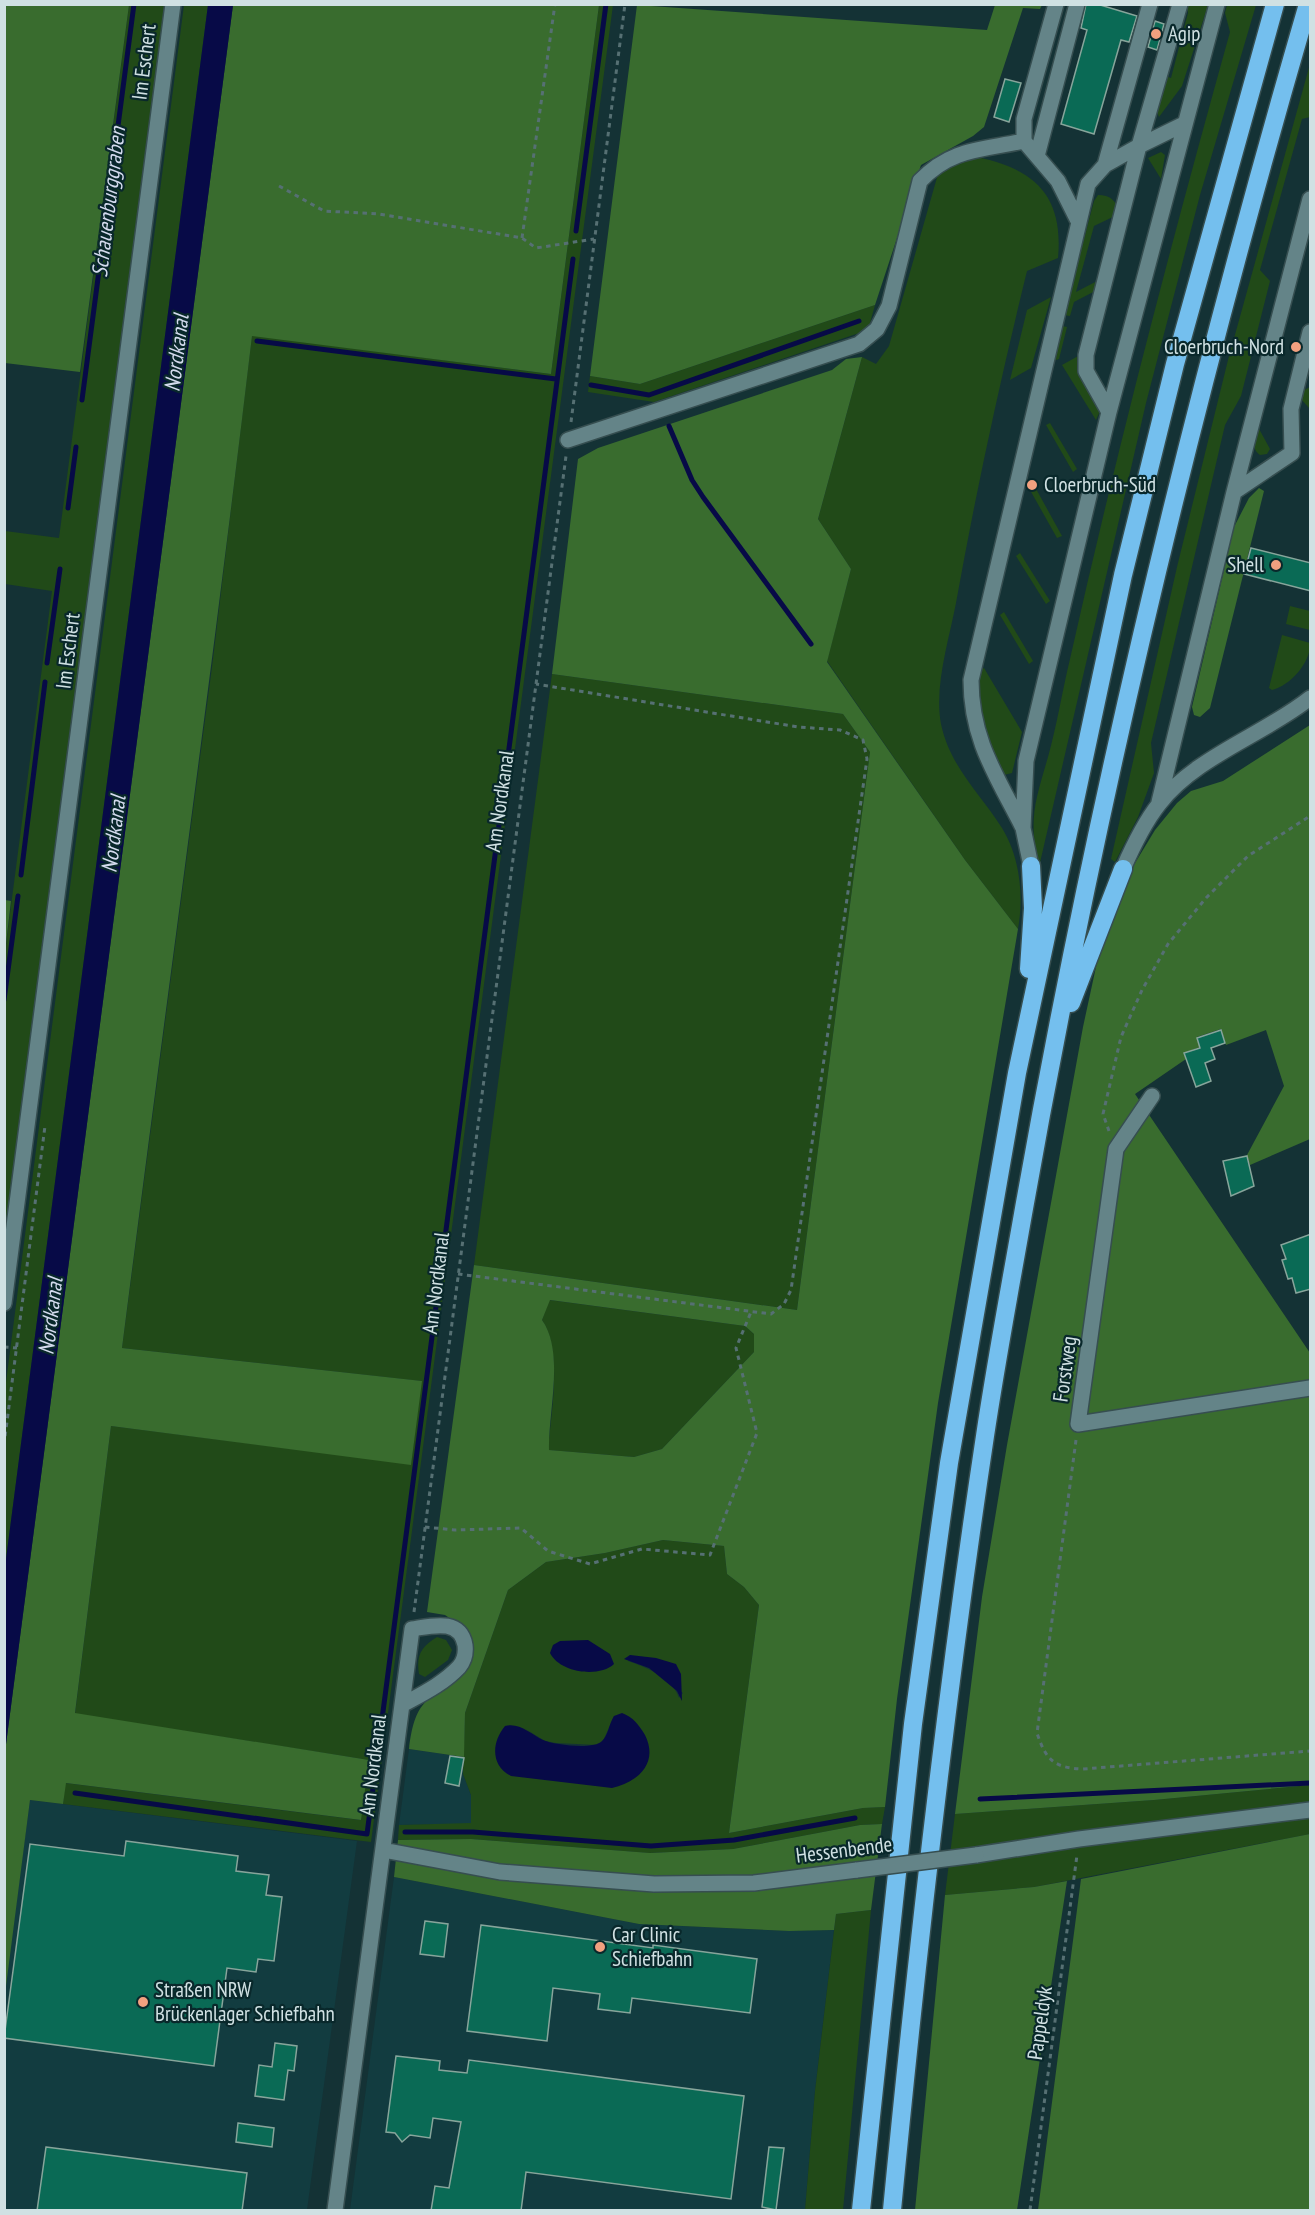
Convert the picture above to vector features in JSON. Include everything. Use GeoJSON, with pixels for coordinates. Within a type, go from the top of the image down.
{"type":"FeatureCollection","features":[{"type":"Feature","properties":{"kind":"highway"},"geometry":{"type":"LineString","coordinates":[[861,2211],[893,1895],[921,1665],[949,1464],[1017,1074],[1123,575],[1175,364],[1275,4]]}},
{"type":"Feature","properties":{"kind":"highway"},"geometry":{"type":"LineString","coordinates":[[892,2211],[914,1977],[943,1732],[985,1431],[1051,1055],[1133,678],[1198,403],[1266,149],[1308,4]]}},
{"type":"Feature","properties":{"kind":"highway"},"geometry":{"type":"LineString","coordinates":[[1017,1074],[1031,954],[1031,866]]}},
{"type":"Feature","properties":{"kind":"highway"},"geometry":{"type":"LineString","coordinates":[[1051,1055],[1123,869]]}},
{"type":"Feature","properties":{"kind":"street","name":"Im Eschert"},"geometry":{"type":"LineString","coordinates":[[4,1303],[172,4]]}},
{"type":"Feature","properties":{"kind":"street"},"geometry":{"type":"LineString","coordinates":[[1056,4],[1024,119],[1024,141],[1058,181],[1077,219]]}},
{"type":"Feature","properties":{"kind":"street"},"geometry":{"type":"LineString","coordinates":[[1037,156],[1077,4]]}},
{"type":"Feature","properties":{"kind":"street"},"geometry":{"type":"LineString","coordinates":[[1105,165],[1150,4]]}},
{"type":"Feature","properties":{"kind":"street"},"geometry":{"type":"LineString","coordinates":[[1109,412],[1086,370],[1086,354],[1139,146],[1180,4]]}},
{"type":"Feature","properties":{"kind":"street"},"geometry":{"type":"LineString","coordinates":[[1031,866],[1023,828],[1026,761],[1109,412],[1217,4]]}},
{"type":"Feature","properties":{"kind":"street"},"geometry":{"type":"LineString","coordinates":[[1023,828],[977,736],[971,708],[971,680],[1077,219],[1088,184],[1105,165],[1184,124]]}},
{"type":"Feature","properties":{"kind":"street"},"geometry":{"type":"LineString","coordinates":[[568,441],[859,344],[877,329],[889,306],[920,181],[934,165],[955,154],[1024,141]]}},
{"type":"Feature","properties":{"kind":"street"},"geometry":{"type":"LineString","coordinates":[[1159,802],[1234,492],[1311,199]]}},
{"type":"Feature","properties":{"kind":"street"},"geometry":{"type":"LineString","coordinates":[[1234,492],[1292,453],[1291,409],[1311,332]]}},
{"type":"Feature","properties":{"kind":"street"},"geometry":{"type":"LineString","coordinates":[[1123,869],[1135,841],[1159,802],[1200,766],[1311,698]]}},
{"type":"Feature","properties":{"kind":"street","name":"Forstweg"},"geometry":{"type":"LineString","coordinates":[[1152,1096],[1116,1149],[1078,1424],[1311,1388]]}},
{"type":"Feature","properties":{"kind":"street"},"geometry":{"type":"LineString","coordinates":[[402,1705],[444,1680],[464,1660],[464,1638],[457,1629],[447,1625],[412,1629]]}},
{"type":"Feature","properties":{"kind":"street","name":"Am Nordkanal"},"geometry":{"type":"LineString","coordinates":[[335,2211],[412,1629]]}},
{"type":"Feature","properties":{"kind":"street","name":"Hessenbende"},"geometry":{"type":"LineString","coordinates":[[383,1850],[500,1872],[654,1884],[754,1883],[1311,1810]]}},
{"type":"Feature","properties":{"kind":"path"},"geometry":{"type":"LineString","coordinates":[[522,238],[555,4]]}},
{"type":"Feature","properties":{"kind":"path","name":"Am Nordkanal"},"geometry":{"type":"LineString","coordinates":[[412,1629],[625,4]]}},
{"type":"Feature","properties":{"kind":"path"},"geometry":{"type":"LineString","coordinates":[[279,186],[324,211],[380,214],[522,238],[536,248],[594,239]]}},
{"type":"Feature","properties":{"kind":"path"},"geometry":{"type":"LineString","coordinates":[[458,1274],[771,1314],[784,1304],[791,1290],[867,750],[863,740],[840,730],[798,727],[536,684]]}},
{"type":"Feature","properties":{"kind":"path"},"geometry":{"type":"LineString","coordinates":[[1116,1149],[1102,1114],[1121,1037],[1142,990],[1168,944],[1206,898],[1248,856],[1311,816]]}},
{"type":"Feature","properties":{"kind":"path"},"geometry":{"type":"LineString","coordinates":[[425,1527],[455,1530],[521,1527],[548,1551],[590,1564],[642,1549],[710,1555],[757,1433],[736,1348],[751,1312]]}},
{"type":"Feature","properties":{"kind":"path"},"geometry":{"type":"LineString","coordinates":[[4,1347],[17,1348]]}},
{"type":"Feature","properties":{"kind":"path"},"geometry":{"type":"LineString","coordinates":[[1078,1424],[1037,1733],[1050,1759],[1062,1768],[1083,1769],[1311,1750]]}},
{"type":"Feature","properties":{"kind":"path","name":"Pappeldyk"},"geometry":{"type":"LineString","coordinates":[[1030,2211],[1079,1839]]}},
{"type":"Feature","properties":{"kind":"shaded area"},"geometry":{"type":"Polygon","coordinates":[[[409,1749],[464,1757],[463,1774],[471,1795],[471,1824],[399,1825],[409,1749]]]}},
{"type":"Feature","properties":{"kind":"shaded area"},"geometry":{"type":"Polygon","coordinates":[[[30,1800],[357,1841],[307,2210],[5,2210],[4,1994],[30,1800]]]}},
{"type":"Feature","properties":{"kind":"shaded area"},"geometry":{"type":"Polygon","coordinates":[[[394,1877],[639,1924],[789,1931],[834,1930],[815,2091],[805,2210],[350,2210],[394,1877]]]}},
{"type":"Feature","properties":{"kind":"green space"},"geometry":{"type":"Polygon","coordinates":[[[5,4],[129,5],[80,372],[5,363],[5,4]]]}},
{"type":"Feature","properties":{"kind":"green space"},"geometry":{"type":"Polygon","coordinates":[[[129,5],[165,5],[5,1240],[5,952],[52,591],[5,584],[5,531],[59,538],[129,5]]]}},
{"type":"Feature","properties":{"kind":"green space"},"geometry":{"type":"Polygon","coordinates":[[[184,5],[208,5],[5,1567],[5,1390],[184,5]]]}},
{"type":"Feature","properties":{"kind":"green space"},"geometry":{"type":"Polygon","coordinates":[[[233,5],[599,5],[551,374],[252,336],[122,1348],[422,1381],[411,1465],[111,1426],[75,1713],[369,1760],[361,1820],[66,1783],[63,1804],[30,1800],[5,1994],[5,1752],[233,5]]]}},
{"type":"Feature","properties":{"kind":"green space"},"geometry":{"type":"Polygon","coordinates":[[[599,5],[613,5],[371,1842],[63,1804],[65,1783],[360,1820],[369,1760],[75,1714],[111,1426],[411,1464],[421,1381],[122,1348],[212,667],[252,335],[551,374],[599,5]]]}},
{"type":"Feature","properties":{"kind":"green space"},"geometry":{"type":"Polygon","coordinates":[[[637,5],[987,30],[995,5],[1042,5],[1040,9],[1023,8],[984,127],[973,136],[921,165],[875,305],[640,384],[590,376],[637,5]]]}},
{"type":"Feature","properties":{"kind":"green space"},"geometry":{"type":"Polygon","coordinates":[[[1187,5],[1208,5],[1182,86],[1159,117],[1157,111],[1168,77],[1171,78],[1188,13],[1187,5]]]}},
{"type":"Feature","properties":{"kind":"green space"},"geometry":{"type":"Polygon","coordinates":[[[1227,5],[1256,5],[1200,195],[1146,403],[1039,867],[1034,836],[1034,811],[1126,423],[1230,32],[1225,13],[1227,5]]]}},
{"type":"Feature","properties":{"kind":"green space"},"geometry":{"type":"Polygon","coordinates":[[[1310,64],[1310,117],[1302,119],[1260,270],[1270,281],[1241,396],[1225,425],[1151,743],[1154,773],[1138,817],[1115,862],[1111,859],[1177,567],[1228,360],[1310,64]]]}},
{"type":"Feature","properties":{"kind":"green space"},"geometry":{"type":"Polygon","coordinates":[[[1161,152],[1165,155],[1161,179],[1148,158],[1161,152]]]}},
{"type":"Feature","properties":{"kind":"green space"},"geometry":{"type":"Polygon","coordinates":[[[971,156],[1011,167],[1040,187],[1056,216],[1058,235],[1058,258],[1027,271],[980,478],[943,663],[939,694],[941,724],[951,753],[958,767],[1002,828],[1013,851],[1019,877],[1021,903],[1018,929],[965,860],[827,661],[851,569],[818,519],[862,357],[876,364],[889,346],[938,174],[951,162],[971,156]]]}},
{"type":"Feature","properties":{"kind":"green space"},"geometry":{"type":"Polygon","coordinates":[[[1098,195],[1107,196],[1113,200],[1117,206],[1117,215],[1094,226],[1076,292],[1099,280],[1097,290],[1074,302],[1070,316],[1064,315],[1094,201],[1098,195]]]}},
{"type":"Feature","properties":{"kind":"green space"},"geometry":{"type":"Polygon","coordinates":[[[1051,297],[1031,368],[1010,380],[1027,310],[1051,297]]]}},
{"type":"Feature","properties":{"kind":"green space"},"geometry":{"type":"Polygon","coordinates":[[[875,305],[868,330],[654,402],[588,392],[590,376],[640,384],[875,305]]]}},
{"type":"Feature","properties":{"kind":"green space"},"geometry":{"type":"Polygon","coordinates":[[[1062,326],[1067,327],[1059,359],[1053,361],[1062,326]]]}},
{"type":"Feature","properties":{"kind":"green space"},"geometry":{"type":"Polygon","coordinates":[[[1080,355],[1077,369],[1100,411],[1096,420],[1062,365],[1080,355]]]}},
{"type":"Feature","properties":{"kind":"green space"},"geometry":{"type":"Polygon","coordinates":[[[862,357],[818,519],[851,569],[827,662],[965,860],[1018,929],[938,1403],[897,1699],[885,1807],[863,1808],[729,1833],[759,1605],[744,1587],[727,1574],[724,1546],[663,1540],[605,1553],[546,1562],[508,1590],[465,1713],[464,1757],[409,1749],[415,1721],[424,1704],[461,1674],[463,1627],[445,1615],[427,1612],[474,1265],[797,1310],[870,752],[843,714],[552,674],[578,459],[598,448],[832,370],[846,359],[862,357]],[[550,1300],[542,1320],[553,1348],[554,1365],[549,1450],[634,1457],[662,1449],[754,1352],[754,1334],[745,1326],[550,1300]]]}},
{"type":"Feature","properties":{"kind":"green space"},"geometry":{"type":"Polygon","coordinates":[[[1310,387],[1310,409],[1300,398],[1300,392],[1310,387]]]}},
{"type":"Feature","properties":{"kind":"green space"},"geometry":{"type":"Polygon","coordinates":[[[1050,423],[1077,469],[1073,472],[1046,425],[1050,423]]]}},
{"type":"Feature","properties":{"kind":"green space"},"geometry":{"type":"Polygon","coordinates":[[[1258,427],[1270,449],[1267,454],[1260,455],[1255,449],[1254,442],[1258,427]]]}},
{"type":"Feature","properties":{"kind":"green space"},"geometry":{"type":"Polygon","coordinates":[[[1035,487],[1062,536],[1057,538],[1030,490],[1035,487]]]}},
{"type":"Feature","properties":{"kind":"green space"},"geometry":{"type":"Polygon","coordinates":[[[1259,488],[1264,491],[1210,708],[1200,717],[1194,715],[1192,707],[1234,527],[1249,498],[1259,488]]]}},
{"type":"Feature","properties":{"kind":"green space"},"geometry":{"type":"Polygon","coordinates":[[[1020,553],[1050,601],[1046,604],[1016,556],[1020,553]]]}},
{"type":"Feature","properties":{"kind":"green space"},"geometry":{"type":"Polygon","coordinates":[[[1290,606],[1310,611],[1310,630],[1286,624],[1290,606]]]}},
{"type":"Feature","properties":{"kind":"green space"},"geometry":{"type":"Polygon","coordinates":[[[1004,612],[1033,661],[1029,664],[1000,615],[1004,612]]]}},
{"type":"Feature","properties":{"kind":"green space"},"geometry":{"type":"Polygon","coordinates":[[[1282,635],[1310,643],[1309,650],[1303,665],[1293,678],[1272,690],[1269,688],[1282,635]]]}},
{"type":"Feature","properties":{"kind":"green space"},"geometry":{"type":"Polygon","coordinates":[[[984,668],[1022,732],[1012,773],[1004,775],[987,738],[980,713],[979,671],[984,668]]]}},
{"type":"Feature","properties":{"kind":"green space"},"geometry":{"type":"Polygon","coordinates":[[[552,674],[843,714],[870,752],[797,1310],[474,1265],[552,674]]]}},
{"type":"Feature","properties":{"kind":"green space"},"geometry":{"type":"Polygon","coordinates":[[[1310,725],[1310,1139],[1250,1165],[1247,1155],[1284,1086],[1266,1030],[1226,1045],[1221,1029],[1197,1037],[1200,1047],[1184,1053],[1186,1059],[1135,1094],[1310,1353],[1310,1785],[1154,1800],[955,1814],[982,1597],[1007,1445],[1083,1027],[1099,953],[1129,873],[1155,830],[1177,803],[1191,791],[1223,781],[1310,725]]]}},
{"type":"Feature","properties":{"kind":"green space"},"geometry":{"type":"Polygon","coordinates":[[[4,900],[11,901],[5,952],[4,900]]]}},
{"type":"Feature","properties":{"kind":"green space"},"geometry":{"type":"Polygon","coordinates":[[[549,1300],[745,1326],[754,1334],[754,1352],[662,1449],[634,1457],[548,1450],[554,1365],[548,1333],[542,1320],[549,1300]]]}},
{"type":"Feature","properties":{"kind":"green space"},"geometry":{"type":"Polygon","coordinates":[[[663,1540],[724,1546],[727,1574],[744,1587],[759,1605],[729,1833],[863,1808],[885,1807],[882,1824],[860,1825],[733,1849],[649,1853],[471,1839],[398,1840],[399,1825],[471,1823],[471,1795],[463,1774],[465,1713],[508,1590],[546,1562],[605,1553],[663,1540]],[[630,1655],[628,1661],[665,1679],[679,1698],[683,1693],[637,1657],[630,1655]],[[614,1716],[603,1741],[597,1745],[545,1741],[524,1728],[612,1788],[614,1716]]]}},
{"type":"Feature","properties":{"kind":"green space"},"geometry":{"type":"Polygon","coordinates":[[[437,1637],[446,1640],[452,1650],[448,1660],[425,1677],[419,1674],[419,1657],[423,1648],[437,1637]]]}},
{"type":"Feature","properties":{"kind":"green space"},"geometry":{"type":"Polygon","coordinates":[[[1310,1785],[1310,1834],[1034,1887],[945,1895],[955,1814],[1154,1800],[1310,1785]]]}},
{"type":"Feature","properties":{"kind":"green space"},"geometry":{"type":"Polygon","coordinates":[[[882,1824],[871,1910],[836,1914],[834,1930],[789,1931],[639,1924],[394,1877],[398,1840],[471,1839],[650,1853],[733,1849],[860,1825],[882,1824]]]}},
{"type":"Feature","properties":{"kind":"green space"},"geometry":{"type":"Polygon","coordinates":[[[1310,1834],[1310,2210],[1038,2210],[1081,1879],[1310,1834]]]}},
{"type":"Feature","properties":{"kind":"green space"},"geometry":{"type":"Polygon","coordinates":[[[1067,1881],[1017,2210],[915,2210],[945,1895],[1034,1887],[1067,1881]]]}},
{"type":"Feature","properties":{"kind":"green space"},"geometry":{"type":"Polygon","coordinates":[[[871,1910],[843,2210],[805,2210],[815,2091],[836,1914],[871,1910]]]}},
{"type":"Feature","properties":{"kind":"water","name":"Nordkanal"},"geometry":{"type":"Polygon","coordinates":[[[208,5],[233,5],[5,1752],[5,1567],[208,5]]]}},
{"type":"Feature","properties":{"kind":"water"},"geometry":{"type":"Polygon","coordinates":[[[588,1640],[610,1654],[614,1664],[599,1671],[580,1671],[562,1665],[550,1653],[553,1645],[560,1641],[588,1640]]]}},
{"type":"Feature","properties":{"kind":"water"},"geometry":{"type":"Polygon","coordinates":[[[630,1655],[656,1658],[676,1664],[681,1674],[682,1701],[677,1691],[649,1668],[624,1659],[630,1655]]]}},
{"type":"Feature","properties":{"kind":"water"},"geometry":{"type":"Polygon","coordinates":[[[622,1713],[633,1719],[643,1731],[649,1745],[649,1754],[644,1770],[621,1785],[612,1788],[511,1776],[504,1772],[497,1760],[495,1747],[505,1726],[520,1727],[543,1740],[556,1744],[591,1745],[602,1741],[614,1716],[622,1713]]]}},
{"type":"Feature","properties":{"kind":"building"},"geometry":{"type":"Polygon","coordinates":[[[1086,4],[1097,4],[1137,16],[1129,42],[1121,40],[1094,134],[1061,124],[1087,30],[1081,28],[1086,4]]]}},
{"type":"Feature","properties":{"kind":"building"},"geometry":{"type":"Polygon","coordinates":[[[1155,21],[1164,24],[1157,50],[1148,47],[1155,21]]]}},
{"type":"Feature","properties":{"kind":"building"},"geometry":{"type":"Polygon","coordinates":[[[1005,79],[1021,83],[1009,122],[994,117],[1005,79]]]}},
{"type":"Feature","properties":{"kind":"building"},"geometry":{"type":"Polygon","coordinates":[[[1251,548],[1311,563],[1311,591],[1244,574],[1251,548]]]}},
{"type":"Feature","properties":{"kind":"building"},"geometry":{"type":"Polygon","coordinates":[[[1221,1030],[1225,1043],[1211,1048],[1215,1059],[1205,1063],[1211,1081],[1196,1087],[1184,1053],[1200,1048],[1197,1038],[1221,1030]]]}},
{"type":"Feature","properties":{"kind":"building"},"geometry":{"type":"Polygon","coordinates":[[[1247,1156],[1254,1186],[1231,1196],[1223,1161],[1247,1156]]]}},
{"type":"Feature","properties":{"kind":"building"},"geometry":{"type":"Polygon","coordinates":[[[1311,1234],[1311,1289],[1296,1293],[1292,1278],[1288,1279],[1282,1260],[1286,1259],[1281,1245],[1311,1234]]]}},
{"type":"Feature","properties":{"kind":"building"},"geometry":{"type":"Polygon","coordinates":[[[450,1756],[464,1758],[459,1786],[445,1783],[450,1756]]]}},
{"type":"Feature","properties":{"kind":"building"},"geometry":{"type":"Polygon","coordinates":[[[126,1841],[238,1856],[236,1871],[269,1875],[266,1895],[282,1897],[274,1961],[258,1959],[256,1972],[227,1968],[214,2066],[4,2038],[30,1844],[124,1856],[126,1841]]]}},
{"type":"Feature","properties":{"kind":"building"},"geometry":{"type":"Polygon","coordinates":[[[425,1921],[448,1924],[444,1957],[420,1954],[425,1921]]]}},
{"type":"Feature","properties":{"kind":"building"},"geometry":{"type":"Polygon","coordinates":[[[481,1925],[757,1959],[750,2013],[632,1998],[630,2013],[598,2009],[600,1994],[553,1988],[547,2041],[467,2031],[481,1925]]]}},
{"type":"Feature","properties":{"kind":"building"},"geometry":{"type":"Polygon","coordinates":[[[275,2043],[297,2046],[294,2071],[288,2070],[284,2100],[255,2096],[259,2065],[272,2067],[275,2043]]]}},
{"type":"Feature","properties":{"kind":"building"},"geometry":{"type":"Polygon","coordinates":[[[396,2056],[440,2061],[439,2070],[467,2073],[469,2060],[744,2096],[731,2199],[526,2172],[521,2211],[431,2211],[435,2186],[449,2188],[461,2122],[433,2118],[430,2138],[410,2135],[402,2142],[395,2133],[386,2132],[396,2056]]]}},
{"type":"Feature","properties":{"kind":"building"},"geometry":{"type":"Polygon","coordinates":[[[238,2123],[274,2128],[272,2147],[236,2142],[238,2123]]]}},
{"type":"Feature","properties":{"kind":"building"},"geometry":{"type":"Polygon","coordinates":[[[46,2147],[247,2173],[242,2211],[37,2211],[46,2147]]]}},
{"type":"Feature","properties":{"kind":"building"},"geometry":{"type":"Polygon","coordinates":[[[769,2147],[784,2148],[776,2210],[762,2207],[769,2147]]]}},
{"type":"Feature","properties":{"kind":"waterway","name":"Schauenburggraben"},"geometry":{"type":"LineString","coordinates":[[82,400],[134,4]]}},
{"type":"Feature","properties":{"kind":"waterway"},"geometry":{"type":"LineString","coordinates":[[576,231],[606,4]]}},
{"type":"Feature","properties":{"kind":"waterway"},"geometry":{"type":"LineString","coordinates":[[75,1793],[367,1834],[573,259]]}},
{"type":"Feature","properties":{"kind":"waterway"},"geometry":{"type":"LineString","coordinates":[[591,385],[649,395],[859,321]]}},
{"type":"Feature","properties":{"kind":"waterway"},"geometry":{"type":"LineString","coordinates":[[257,341],[556,379]]}},
{"type":"Feature","properties":{"kind":"waterway"},"geometry":{"type":"LineString","coordinates":[[669,426],[692,480],[703,497],[811,644]]}},
{"type":"Feature","properties":{"kind":"waterway","name":"Schauenburggraben"},"geometry":{"type":"LineString","coordinates":[[68,508],[76,447]]}},
{"type":"Feature","properties":{"kind":"waterway","name":"Schauenburggraben"},"geometry":{"type":"LineString","coordinates":[[47,663],[60,569]]}},
{"type":"Feature","properties":{"kind":"waterway","name":"Schauenburggraben"},"geometry":{"type":"LineString","coordinates":[[21,875],[45,682]]}},
{"type":"Feature","properties":{"kind":"waterway","name":"Schauenburggraben"},"geometry":{"type":"LineString","coordinates":[[4,1000],[18,896]]}},
{"type":"Feature","properties":{"kind":"waterway"},"geometry":{"type":"LineString","coordinates":[[980,1799],[1310,1783]]}},
{"type":"Feature","properties":{"kind":"waterway"},"geometry":{"type":"LineString","coordinates":[[405,1832],[473,1832],[651,1846],[734,1840],[855,1818]]}},
{"type":"Feature","properties":{"kind":"place","name":"Agip"},"geometry":{"type":"Point","coordinates":[1156,34]}},
{"type":"Feature","properties":{"kind":"place","name":"Cloerbruch-Nord"},"geometry":{"type":"Point","coordinates":[1296,347]}},
{"type":"Feature","properties":{"kind":"place","name":"Cloerbruch-Süd"},"geometry":{"type":"Point","coordinates":[1032,485]}},
{"type":"Feature","properties":{"kind":"place","name":"Shell"},"geometry":{"type":"Point","coordinates":[1276,565]}},
{"type":"Feature","properties":{"kind":"place","name":"Car Clinic Schiefbahn"},"geometry":{"type":"Point","coordinates":[600,1947]}},
{"type":"Feature","properties":{"kind":"place","name":"Straßen NRW Brückenlager Schiefbahn"},"geometry":{"type":"Point","coordinates":[143,2002]}}]}
